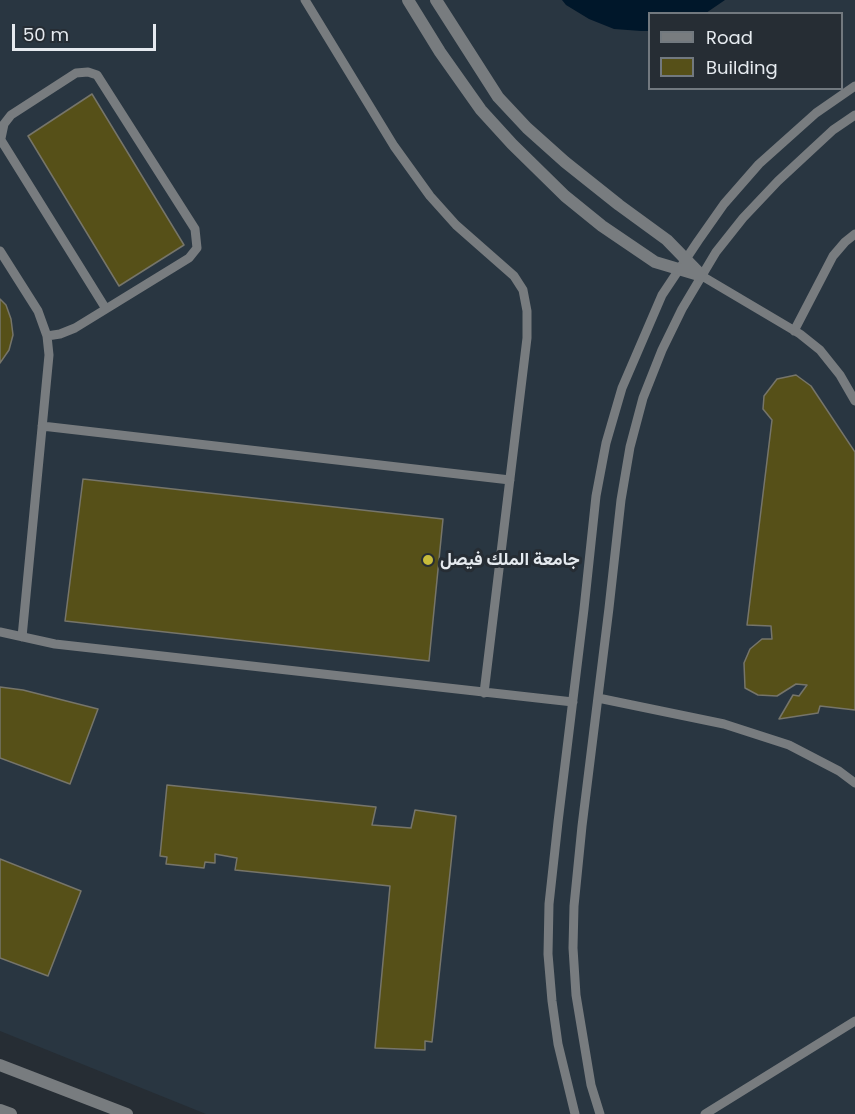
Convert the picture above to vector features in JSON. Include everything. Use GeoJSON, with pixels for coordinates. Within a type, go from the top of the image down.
{"type":"FeatureCollection","features":[{"type":"Feature","properties":{"kind":"street"},"geometry":{"type":"LineString","coordinates":[[408,0],[440,52],[481,110],[565,196],[602,226],[655,262],[683,264]]}},
{"type":"Feature","properties":{"kind":"street"},"geometry":{"type":"LineString","coordinates":[[436,0],[498,97],[527,128],[574,169],[667,240],[683,264],[702,276]]}},
{"type":"Feature","properties":{"kind":"street"},"geometry":{"type":"LineString","coordinates":[[0,1065],[127,1114]]}},
{"type":"Feature","properties":{"kind":"street"},"geometry":{"type":"LineString","coordinates":[[0,1110],[11,1114]]}},
{"type":"Feature","properties":{"kind":"lane"},"geometry":{"type":"LineString","coordinates":[[305,0],[394,146],[430,196],[456,225],[514,276],[523,290],[527,311],[527,338],[484,693]]}},
{"type":"Feature","properties":{"kind":"lane"},"geometry":{"type":"LineString","coordinates":[[47,336],[75,328],[106,309],[189,258],[197,248],[195,229],[97,75],[88,72],[76,73],[11,115],[4,123],[1,141],[106,309]]}},
{"type":"Feature","properties":{"kind":"lane"},"geometry":{"type":"LineString","coordinates":[[575,1114],[558,1044],[548,954],[549,904],[596,496],[606,443],[622,388],[662,295],[724,204],[759,164],[816,114],[855,86]]}},
{"type":"Feature","properties":{"kind":"lane"},"geometry":{"type":"LineString","coordinates":[[600,1114],[591,1085],[577,1006],[573,948],[574,906],[621,500],[630,447],[643,398],[662,350],[682,309],[716,252],[743,218],[778,181],[833,130],[855,115]]}},
{"type":"Feature","properties":{"kind":"lane"},"geometry":{"type":"LineString","coordinates":[[794,331],[833,256],[844,242],[855,234]]}},
{"type":"Feature","properties":{"kind":"lane"},"geometry":{"type":"LineString","coordinates":[[0,251],[38,311],[47,336],[49,355],[22,637]]}},
{"type":"Feature","properties":{"kind":"lane"},"geometry":{"type":"LineString","coordinates":[[702,276],[794,331],[819,350],[840,375],[855,400]]}},
{"type":"Feature","properties":{"kind":"lane"},"geometry":{"type":"LineString","coordinates":[[42,426],[510,480]]}},
{"type":"Feature","properties":{"kind":"lane"},"geometry":{"type":"LineString","coordinates":[[0,632],[55,644],[573,702]]}},
{"type":"Feature","properties":{"kind":"lane"},"geometry":{"type":"LineString","coordinates":[[598,698],[724,724],[789,745],[839,771],[855,783]]}},
{"type":"Feature","properties":{"kind":"lane"},"geometry":{"type":"LineString","coordinates":[[705,1114],[855,1022]]}},
{"type":"Feature","properties":{"kind":"shaded area","name":"جامعة الملك فيصل"},"geometry":{"type":"Polygon","coordinates":[[[0,0],[855,0],[855,1114],[206,1114],[0,1031],[0,0]]]}},
{"type":"Feature","properties":{"kind":"water"},"geometry":{"type":"Polygon","coordinates":[[[562,0],[725,0],[707,12],[648,12],[648,31],[614,29],[589,19],[562,0]]]}},
{"type":"Feature","properties":{"kind":"building"},"geometry":{"type":"Polygon","coordinates":[[[92,94],[184,245],[119,286],[28,136],[92,94]]]}},
{"type":"Feature","properties":{"kind":"building"},"geometry":{"type":"Polygon","coordinates":[[[0,299],[6,305],[13,335],[9,350],[0,363],[0,299]]]}},
{"type":"Feature","properties":{"kind":"building"},"geometry":{"type":"Polygon","coordinates":[[[796,375],[811,386],[855,452],[855,710],[820,706],[818,713],[779,719],[793,695],[799,696],[807,685],[796,684],[777,696],[758,695],[745,688],[744,663],[750,649],[762,639],[772,639],[771,626],[747,625],[772,420],[763,409],[764,396],[777,379],[796,375]]]}},
{"type":"Feature","properties":{"kind":"building"},"geometry":{"type":"Polygon","coordinates":[[[83,479],[443,519],[429,661],[65,621],[83,479]]]}},
{"type":"Feature","properties":{"kind":"building"},"geometry":{"type":"Polygon","coordinates":[[[0,687],[23,690],[98,709],[70,784],[0,758],[0,687]]]}},
{"type":"Feature","properties":{"kind":"building"},"geometry":{"type":"Polygon","coordinates":[[[167,785],[376,807],[372,825],[411,828],[415,810],[456,816],[432,1042],[425,1041],[425,1050],[375,1048],[390,886],[235,870],[237,858],[215,854],[215,863],[205,862],[204,868],[166,864],[167,857],[160,856],[167,785]]]}},
{"type":"Feature","properties":{"kind":"building"},"geometry":{"type":"Polygon","coordinates":[[[0,859],[81,891],[48,976],[0,958],[0,859]]]}},
{"type":"Feature","properties":{"kind":"place","name":"جامعة الملك فيصل"},"geometry":{"type":"Point","coordinates":[428,560]}}]}
